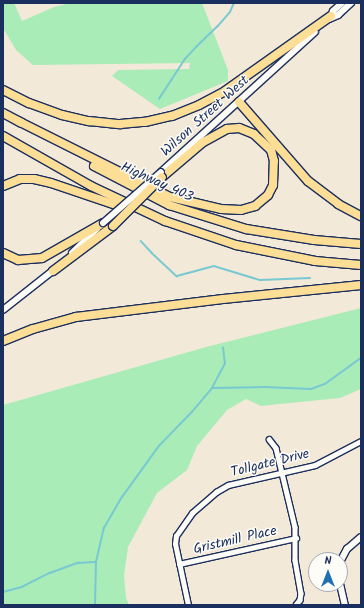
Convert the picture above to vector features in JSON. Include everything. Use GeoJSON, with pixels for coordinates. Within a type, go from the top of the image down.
{"type":"FeatureCollection","features":[{"type":"Feature","properties":{"kind":"highway"},"geometry":{"type":"LineString","coordinates":[[3,90],[29,103],[62,115],[89,121],[120,124],[145,122],[185,110],[225,91],[331,16]]}},
{"type":"Feature","properties":{"kind":"highway"},"geometry":{"type":"LineString","coordinates":[[239,102],[308,181],[338,204],[361,216]]}},
{"type":"Feature","properties":{"kind":"highway","name":"Highway 403"},"geometry":{"type":"LineString","coordinates":[[3,113],[103,172],[169,205],[246,229],[314,240],[361,244]]}},
{"type":"Feature","properties":{"kind":"highway"},"geometry":{"type":"LineString","coordinates":[[18,121],[170,198],[221,209],[241,210],[255,206],[268,195],[273,185],[274,161],[271,150],[254,134],[239,128],[227,129],[202,143],[162,175],[113,226],[53,271]]}},
{"type":"Feature","properties":{"kind":"highway"},"geometry":{"type":"LineString","coordinates":[[3,136],[91,186],[165,222]]}},
{"type":"Feature","properties":{"kind":"highway"},"geometry":{"type":"LineString","coordinates":[[3,186],[20,179],[51,183],[236,245],[315,261],[361,265]]}},
{"type":"Feature","properties":{"kind":"highway"},"geometry":{"type":"LineString","coordinates":[[3,252],[18,260],[42,258],[103,223]]}},
{"type":"Feature","properties":{"kind":"highway"},"geometry":{"type":"LineString","coordinates":[[3,341],[33,328],[76,317],[223,299],[361,285]]}},
{"type":"Feature","properties":{"kind":"main road","name":"Wilson Street West"},"geometry":{"type":"LineString","coordinates":[[3,310],[53,271],[103,223],[162,175],[331,16],[334,10],[342,3]]}},
{"type":"Feature","properties":{"kind":"main road","name":"Wilson Street West"},"geometry":{"type":"LineString","coordinates":[[331,16],[338,15],[351,3]]}},
{"type":"Feature","properties":{"kind":"main road"},"geometry":{"type":"LineString","coordinates":[[345,552],[346,549],[361,537]]}},
{"type":"Feature","properties":{"kind":"main road"},"geometry":{"type":"LineString","coordinates":[[342,592],[345,605]]}},
{"type":"Feature","properties":{"kind":"street"},"geometry":{"type":"LineString","coordinates":[[269,439],[276,448],[283,473],[296,538],[295,560],[301,593],[296,605]]}},
{"type":"Feature","properties":{"kind":"street","name":"Tollgate Drive"},"geometry":{"type":"LineString","coordinates":[[188,605],[175,540],[192,513],[216,492],[228,485],[315,465],[361,441]]}},
{"type":"Feature","properties":{"kind":"street","name":"Gristmill Place"},"geometry":{"type":"LineString","coordinates":[[179,564],[296,538]]}},
{"type":"Feature","properties":{"kind":"green space"},"geometry":{"type":"Polygon","coordinates":[[[3,3],[14,3],[22,21],[54,7],[70,3],[202,3],[228,70],[228,81],[160,109],[112,76],[118,70],[189,69],[190,63],[33,65],[16,50],[3,28],[3,3]]]}},
{"type":"Feature","properties":{"kind":"green space"},"geometry":{"type":"Polygon","coordinates":[[[361,308],[361,389],[340,398],[261,406],[246,399],[227,410],[197,446],[187,470],[157,493],[128,547],[124,576],[126,598],[129,605],[3,605],[3,405],[206,347],[361,308]]]}},
{"type":"Feature","properties":{"kind":"waterway"},"geometry":{"type":"LineString","coordinates":[[159,99],[185,59],[218,26],[230,12],[234,3]]}},
{"type":"Feature","properties":{"kind":"waterway"},"geometry":{"type":"LineString","coordinates":[[141,241],[177,276],[214,266],[260,280],[310,278]]}},
{"type":"Feature","properties":{"kind":"waterway"},"geometry":{"type":"LineString","coordinates":[[95,605],[96,562],[104,528],[120,500],[159,446],[192,412],[212,388],[225,364],[223,348]]}},
{"type":"Feature","properties":{"kind":"waterway"},"geometry":{"type":"LineString","coordinates":[[212,388],[264,387],[311,389],[325,384],[361,358]]}},
{"type":"Feature","properties":{"kind":"waterway"},"geometry":{"type":"LineString","coordinates":[[3,592],[22,587],[50,573],[78,563],[95,562]]}}]}
